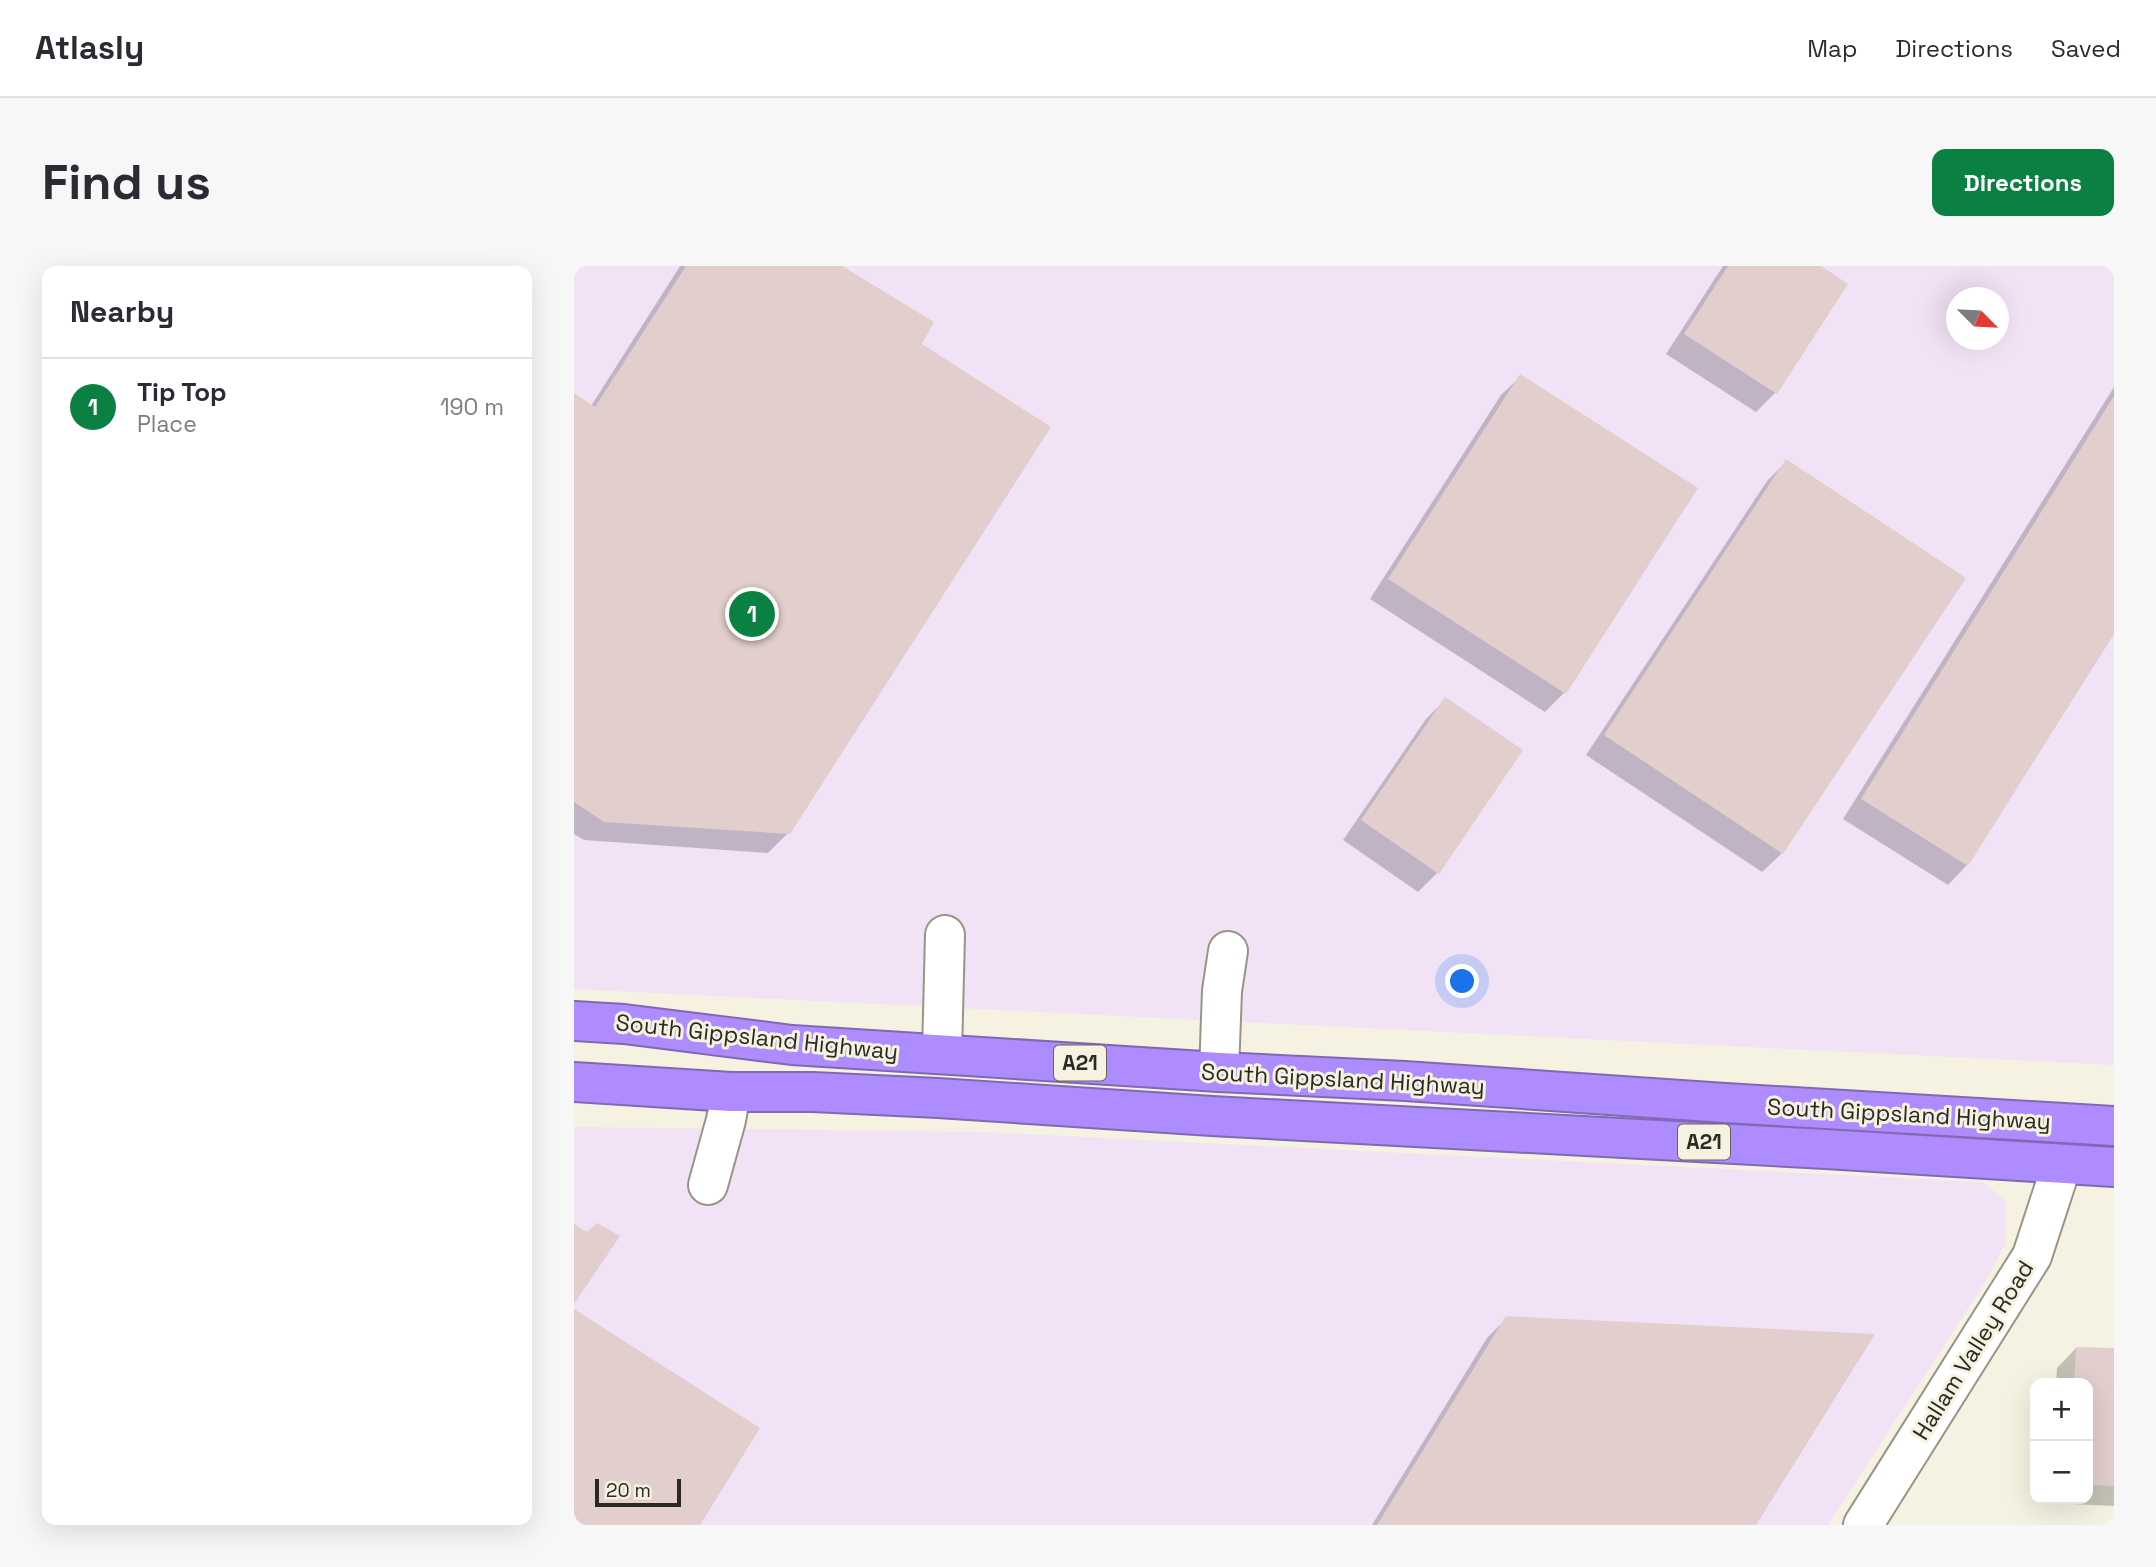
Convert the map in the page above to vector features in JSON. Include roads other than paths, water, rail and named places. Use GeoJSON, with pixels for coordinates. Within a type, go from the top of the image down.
{"type":"FeatureCollection","features":[{"type":"Feature","properties":{"kind":"highway","name":"South Gippsland Highway"},"geometry":{"type":"LineString","coordinates":[[574,1021],[624,1024],[792,1045],[2114,1126]]}},
{"type":"Feature","properties":{"kind":"highway"},"geometry":{"type":"LineString","coordinates":[[731,1092],[732,1039]]}},
{"type":"Feature","properties":{"kind":"highway"},"geometry":{"type":"LineString","coordinates":[[938,1098],[942,1054]]}},
{"type":"Feature","properties":{"kind":"highway"},"geometry":{"type":"LineString","coordinates":[[1212,1116],[1219,1072]]}},
{"type":"Feature","properties":{"kind":"highway","name":"South Gippsland Highway"},"geometry":{"type":"LineString","coordinates":[[574,1082],[731,1092],[938,1098],[2114,1167]]}},
{"type":"Feature","properties":{"kind":"highway"},"geometry":{"type":"LineString","coordinates":[[1582,1135],[1586,1093]]}},
{"type":"Feature","properties":{"kind":"highway"},"geometry":{"type":"LineString","coordinates":[[2062,1164],[2067,1123]]}},
{"type":"Feature","properties":{"kind":"street"},"geometry":{"type":"LineString","coordinates":[[942,1054],[945,935]]}},
{"type":"Feature","properties":{"kind":"street"},"geometry":{"type":"LineString","coordinates":[[1219,1072],[1222,991],[1228,951]]}},
{"type":"Feature","properties":{"kind":"street"},"geometry":{"type":"LineString","coordinates":[[708,1185],[731,1092]]}},
{"type":"Feature","properties":{"kind":"street","name":"Hallam Valley Road"},"geometry":{"type":"LineString","coordinates":[[1863,1525],[2032,1256],[2062,1164]]}},
{"type":"Feature","properties":{"kind":"place","name":"Tip Top"},"geometry":{"type":"Point","coordinates":[752,614]}}]}
